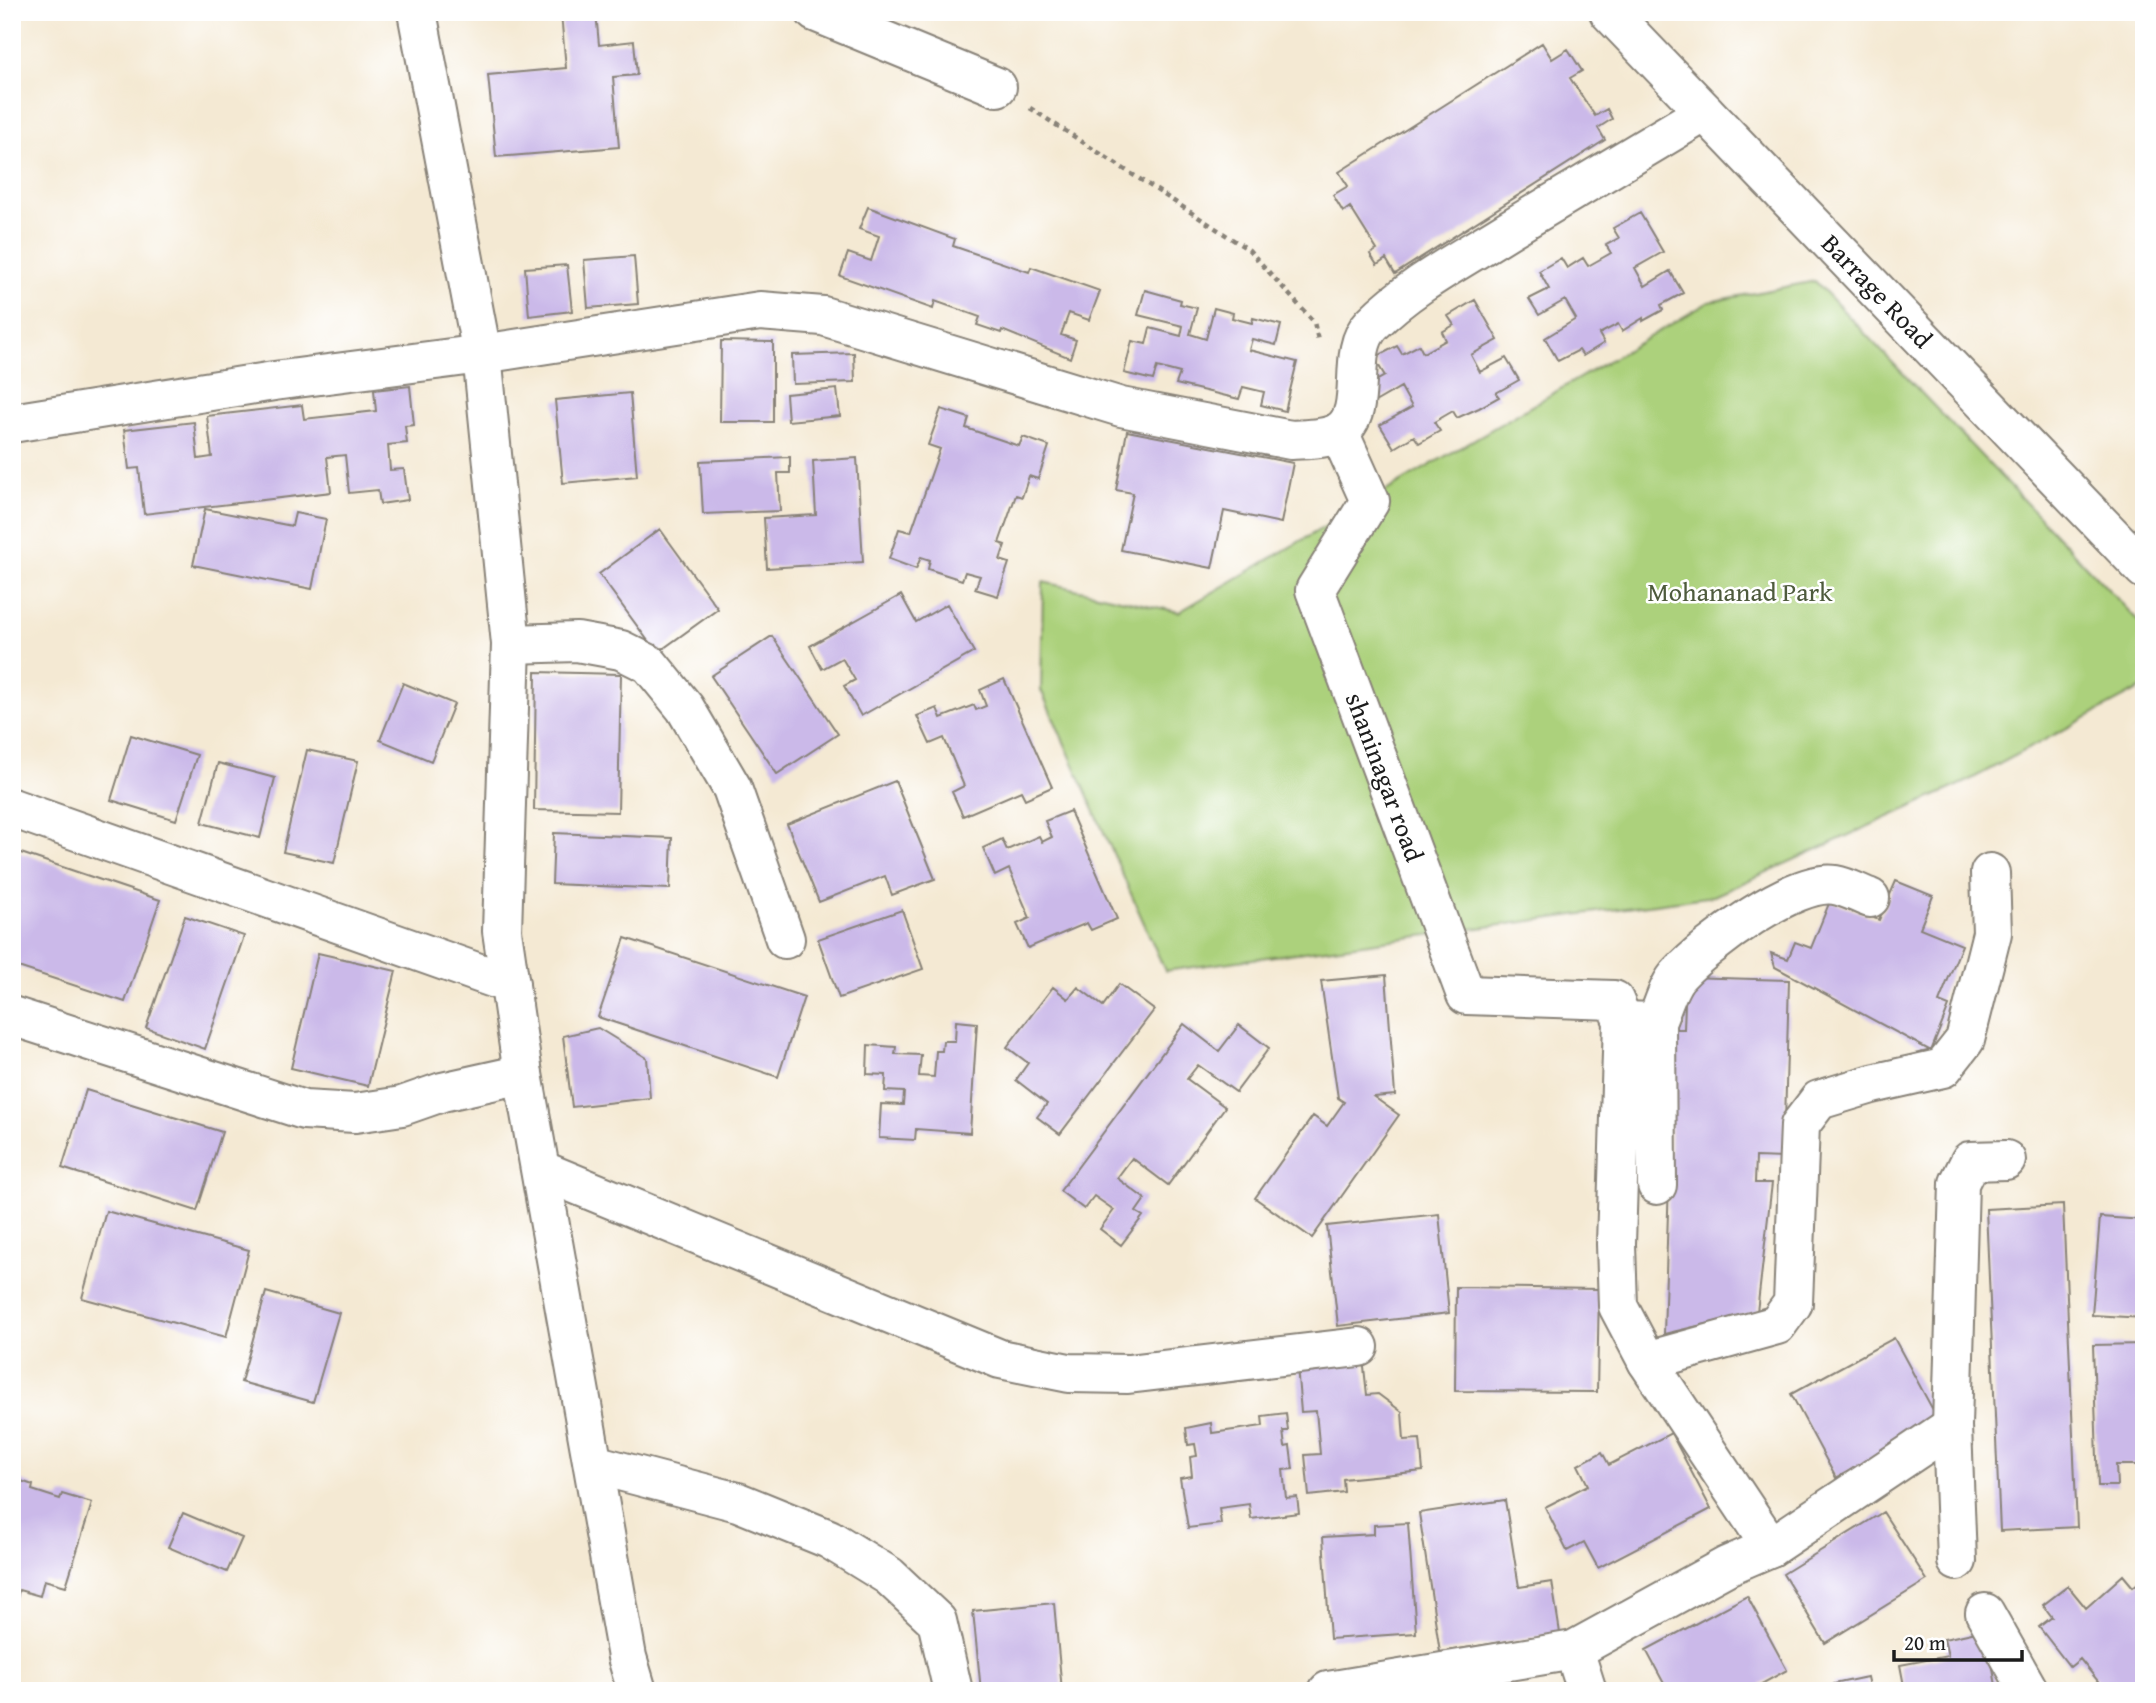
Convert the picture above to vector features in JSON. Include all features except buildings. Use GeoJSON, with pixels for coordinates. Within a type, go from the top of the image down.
{"type":"FeatureCollection","features":[{"type":"Feature","properties":{"kind":"street"},"geometry":{"type":"LineString","coordinates":[[417,12],[482,354],[511,644],[502,932],[523,1074],[627,1657],[637,1691]]}},
{"type":"Feature","properties":{"kind":"street"},"geometry":{"type":"LineString","coordinates":[[816,12],[997,87]]}},
{"type":"Feature","properties":{"kind":"street","name":"Barrage Road"},"geometry":{"type":"LineString","coordinates":[[1609,12],[2144,569]]}},
{"type":"Feature","properties":{"kind":"street"},"geometry":{"type":"LineString","coordinates":[[12,423],[274,381],[482,354],[760,311],[823,316],[1121,407],[1292,440],[1339,432],[1351,416],[1357,395],[1355,381],[1359,348],[1371,326],[1424,282],[1705,112]]}},
{"type":"Feature","properties":{"kind":"street","name":"shaninagar road"},"geometry":{"type":"LineString","coordinates":[[1339,432],[1370,500],[1315,590],[1466,995],[1631,1014]]}},
{"type":"Feature","properties":{"kind":"street"},"geometry":{"type":"LineString","coordinates":[[511,644],[577,642],[621,650],[649,664],[685,708],[732,788],[785,939]]}},
{"type":"Feature","properties":{"kind":"street"},"geometry":{"type":"LineString","coordinates":[[12,808],[510,984]]}},
{"type":"Feature","properties":{"kind":"street"},"geometry":{"type":"LineString","coordinates":[[1647,1361],[1777,1325],[1793,1303],[1800,1125],[1819,1100],[1872,1084],[1943,1068],[1965,1040],[1992,933],[1990,873]]}},
{"type":"Feature","properties":{"kind":"street"},"geometry":{"type":"LineString","coordinates":[[1771,1547],[1647,1361],[1618,1306],[1616,1244],[1631,1014],[1696,958],[1783,898],[1809,887],[1834,884],[1870,898]]}},
{"type":"Feature","properties":{"kind":"street"},"geometry":{"type":"LineString","coordinates":[[1631,1014],[1657,1185]]}},
{"type":"Feature","properties":{"kind":"street"},"geometry":{"type":"LineString","coordinates":[[12,1016],[304,1110],[355,1113],[402,1106],[442,1092],[523,1074]]}},
{"type":"Feature","properties":{"kind":"street"},"geometry":{"type":"LineString","coordinates":[[1957,1561],[1952,1426],[1959,1183],[1970,1161],[2006,1160]]}},
{"type":"Feature","properties":{"kind":"street"},"geometry":{"type":"LineString","coordinates":[[541,1170],[1000,1359],[1069,1373],[1128,1374],[1359,1347]]}},
{"type":"Feature","properties":{"kind":"street"},"geometry":{"type":"LineString","coordinates":[[1328,1691],[1516,1676],[1574,1650],[1727,1566],[1771,1547],[1952,1426]]}},
{"type":"Feature","properties":{"kind":"street"},"geometry":{"type":"LineString","coordinates":[[593,1464],[738,1502],[829,1539],[890,1576],[916,1597],[937,1621],[953,1691]]}},
{"type":"Feature","properties":{"kind":"street"},"geometry":{"type":"LineString","coordinates":[[1985,1613],[2029,1691]]}},
{"type":"Feature","properties":{"kind":"street"},"geometry":{"type":"LineString","coordinates":[[1574,1650],[1587,1691]]}},
{"type":"Feature","properties":{"kind":"path"},"geometry":{"type":"LineString","coordinates":[[997,87],[1249,250],[1314,322],[1320,346]]}},
{"type":"Feature","properties":{"kind":"green space","name":"Mohananad Park"},"geometry":{"type":"Polygon","coordinates":[[[1815,281],[2144,627],[2144,687],[1964,783],[1714,896],[1165,971],[1041,690],[1043,582],[1179,612],[1709,302],[1815,281]]]}}]}
